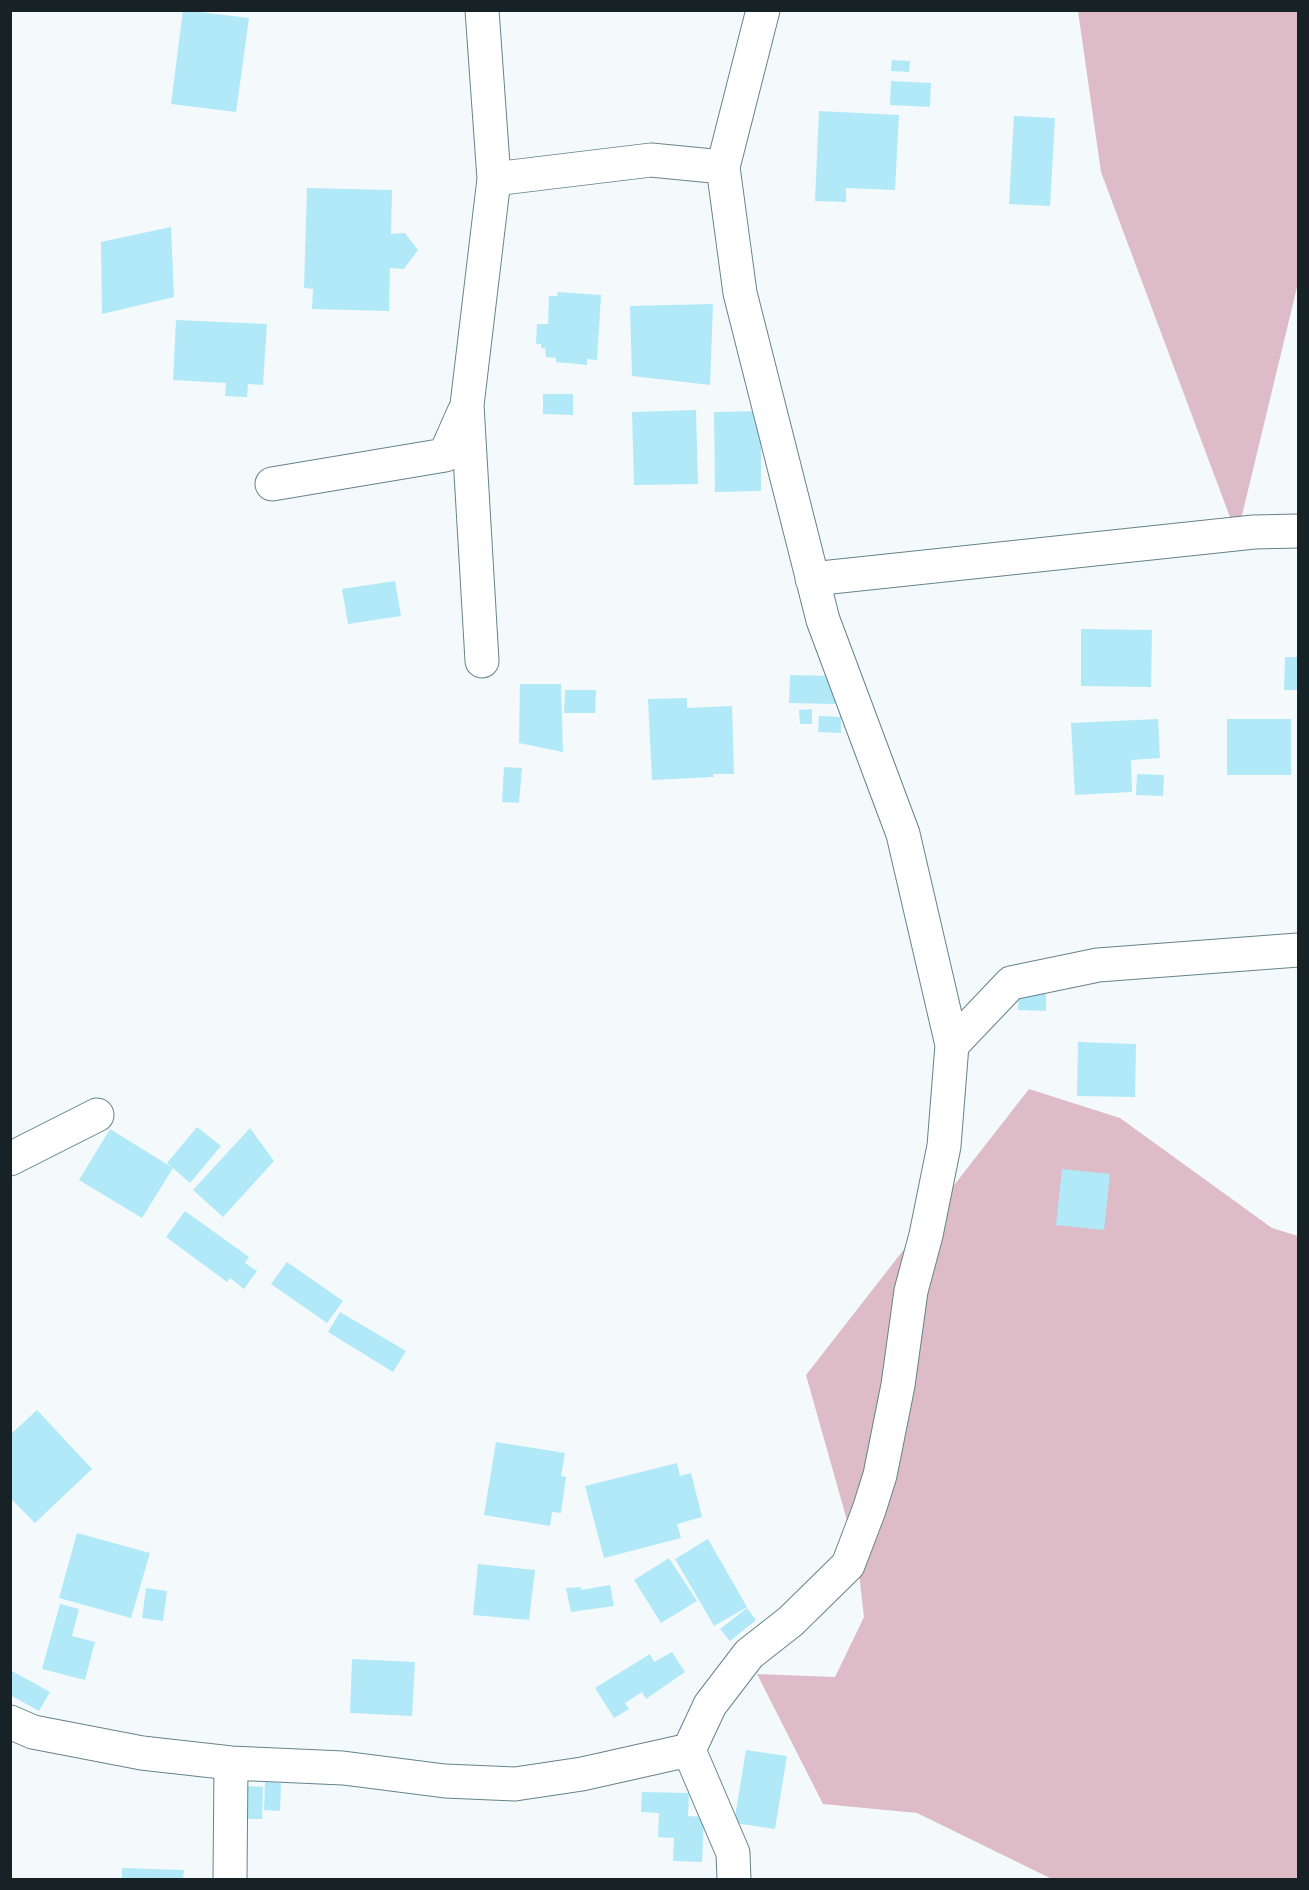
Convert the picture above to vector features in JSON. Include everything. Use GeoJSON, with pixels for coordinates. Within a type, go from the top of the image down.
{"type":"FeatureCollection","features":[{"type":"Feature","properties":{"kind":"street"},"geometry":{"type":"LineString","coordinates":[[482,10],[494,179],[467,405],[482,662]]}},
{"type":"Feature","properties":{"kind":"street"},"geometry":{"type":"LineString","coordinates":[[734,1880],[733,1853],[689,1750],[710,1705],[749,1654],[791,1621],[848,1565],[869,1510],[880,1475],[898,1386],[911,1291],[926,1235],[944,1146],[952,1045],[903,834],[823,620],[740,293],[723,167],[763,10]]}},
{"type":"Feature","properties":{"kind":"street"},"geometry":{"type":"LineString","coordinates":[[494,179],[651,160],[723,167]]}},
{"type":"Feature","properties":{"kind":"street"},"geometry":{"type":"LineString","coordinates":[[272,484],[445,456],[467,405]]}},
{"type":"Feature","properties":{"kind":"street"},"geometry":{"type":"LineString","coordinates":[[812,579],[1254,532],[1299,531]]}},
{"type":"Feature","properties":{"kind":"street"},"geometry":{"type":"LineString","coordinates":[[952,1045],[1011,983],[1098,965],[1299,950]]}},
{"type":"Feature","properties":{"kind":"street"},"geometry":{"type":"LineString","coordinates":[[10,1159],[97,1115]]}},
{"type":"Feature","properties":{"kind":"street"},"geometry":{"type":"LineString","coordinates":[[10,1722],[33,1732],[142,1753],[231,1763],[343,1768],[445,1781],[515,1784],[582,1774],[689,1750]]}},
{"type":"Feature","properties":{"kind":"street"},"geometry":{"type":"LineString","coordinates":[[230,1880],[231,1763]]}},
{"type":"Feature","properties":{"kind":"shaded area"},"geometry":{"type":"Polygon","coordinates":[[[1078,11],[1298,11],[1298,283],[1237,536],[1101,172],[1078,11]]]}},
{"type":"Feature","properties":{"kind":"shaded area"},"geometry":{"type":"Polygon","coordinates":[[[1029,1089],[1120,1118],[1272,1228],[1298,1236],[1298,1879],[1052,1879],[917,1813],[823,1804],[757,1674],[835,1677],[864,1617],[857,1556],[806,1375],[1029,1089]]]}},
{"type":"Feature","properties":{"kind":"building"},"geometry":{"type":"Polygon","coordinates":[[[183,10],[249,18],[236,112],[171,104],[183,10]]]}},
{"type":"Feature","properties":{"kind":"building"},"geometry":{"type":"Polygon","coordinates":[[[892,60],[910,61],[909,72],[891,71],[892,60]]]}},
{"type":"Feature","properties":{"kind":"building"},"geometry":{"type":"Polygon","coordinates":[[[891,81],[931,83],[930,107],[890,105],[891,81]]]}},
{"type":"Feature","properties":{"kind":"building"},"geometry":{"type":"Polygon","coordinates":[[[819,111],[899,115],[895,190],[846,188],[846,202],[815,201],[819,111]]]}},
{"type":"Feature","properties":{"kind":"building"},"geometry":{"type":"Polygon","coordinates":[[[1014,116],[1055,118],[1050,206],[1009,204],[1014,116]]]}},
{"type":"Feature","properties":{"kind":"building"},"geometry":{"type":"Polygon","coordinates":[[[307,188],[392,190],[391,234],[405,233],[418,250],[404,269],[390,268],[389,311],[312,309],[313,289],[304,288],[307,188]]]}},
{"type":"Feature","properties":{"kind":"building"},"geometry":{"type":"Polygon","coordinates":[[[171,227],[174,297],[102,314],[101,242],[171,227]]]}},
{"type":"Feature","properties":{"kind":"building"},"geometry":{"type":"Polygon","coordinates":[[[558,292],[601,295],[597,360],[587,359],[587,365],[556,362],[556,358],[546,357],[545,348],[541,348],[541,344],[536,344],[537,324],[548,324],[549,296],[557,296],[558,292]]]}},
{"type":"Feature","properties":{"kind":"building"},"geometry":{"type":"Polygon","coordinates":[[[713,304],[710,385],[632,376],[630,306],[713,304]]]}},
{"type":"Feature","properties":{"kind":"building"},"geometry":{"type":"Polygon","coordinates":[[[176,320],[267,324],[263,385],[248,384],[247,397],[225,396],[226,383],[173,380],[176,320]]]}},
{"type":"Feature","properties":{"kind":"building"},"geometry":{"type":"Polygon","coordinates":[[[543,394],[573,394],[573,415],[543,414],[543,394]]]}},
{"type":"Feature","properties":{"kind":"building"},"geometry":{"type":"Polygon","coordinates":[[[696,410],[698,484],[634,485],[632,412],[696,410]]]}},
{"type":"Feature","properties":{"kind":"building"},"geometry":{"type":"Polygon","coordinates":[[[761,411],[761,491],[715,492],[714,412],[761,411]]]}},
{"type":"Feature","properties":{"kind":"building"},"geometry":{"type":"Polygon","coordinates":[[[395,581],[401,616],[348,624],[342,589],[395,581]]]}},
{"type":"Feature","properties":{"kind":"building"},"geometry":{"type":"Polygon","coordinates":[[[1081,629],[1152,630],[1151,687],[1081,686],[1081,629]]]}},
{"type":"Feature","properties":{"kind":"building"},"geometry":{"type":"Polygon","coordinates":[[[1285,657],[1298,657],[1298,690],[1284,690],[1285,657]]]}},
{"type":"Feature","properties":{"kind":"building"},"geometry":{"type":"Polygon","coordinates":[[[790,675],[836,676],[835,704],[789,703],[790,675]]]}},
{"type":"Feature","properties":{"kind":"building"},"geometry":{"type":"Polygon","coordinates":[[[520,684],[561,684],[563,752],[519,743],[520,684]]]}},
{"type":"Feature","properties":{"kind":"building"},"geometry":{"type":"Polygon","coordinates":[[[565,690],[596,690],[595,713],[564,713],[565,690]]]}},
{"type":"Feature","properties":{"kind":"building"},"geometry":{"type":"Polygon","coordinates":[[[687,698],[687,708],[732,706],[734,774],[652,780],[648,699],[687,698]]]}},
{"type":"Feature","properties":{"kind":"building"},"geometry":{"type":"Polygon","coordinates":[[[812,709],[812,724],[800,724],[799,710],[812,709]]]}},
{"type":"Feature","properties":{"kind":"building"},"geometry":{"type":"Polygon","coordinates":[[[819,716],[841,717],[841,733],[818,732],[819,716]]]}},
{"type":"Feature","properties":{"kind":"building"},"geometry":{"type":"Polygon","coordinates":[[[1158,719],[1160,758],[1131,760],[1132,792],[1075,795],[1071,723],[1158,719]]]}},
{"type":"Feature","properties":{"kind":"building"},"geometry":{"type":"Polygon","coordinates":[[[1227,719],[1291,719],[1291,775],[1227,775],[1227,719]]]}},
{"type":"Feature","properties":{"kind":"building"},"geometry":{"type":"Polygon","coordinates":[[[504,767],[522,768],[519,803],[502,802],[504,767]]]}},
{"type":"Feature","properties":{"kind":"building"},"geometry":{"type":"Polygon","coordinates":[[[1137,774],[1164,775],[1163,796],[1136,795],[1137,774]]]}},
{"type":"Feature","properties":{"kind":"building"},"geometry":{"type":"Polygon","coordinates":[[[1019,985],[1046,985],[1046,1011],[1018,1010],[1019,985]]]}},
{"type":"Feature","properties":{"kind":"building"},"geometry":{"type":"Polygon","coordinates":[[[1078,1042],[1136,1044],[1135,1097],[1077,1096],[1078,1042]]]}},
{"type":"Feature","properties":{"kind":"building"},"geometry":{"type":"Polygon","coordinates":[[[197,1127],[221,1146],[190,1183],[167,1163],[197,1127]]]}},
{"type":"Feature","properties":{"kind":"building"},"geometry":{"type":"Polygon","coordinates":[[[250,1128],[274,1161],[223,1217],[193,1190],[250,1128]]]}},
{"type":"Feature","properties":{"kind":"building"},"geometry":{"type":"Polygon","coordinates":[[[110,1129],[173,1168],[142,1218],[79,1180],[110,1129]]]}},
{"type":"Feature","properties":{"kind":"building"},"geometry":{"type":"Polygon","coordinates":[[[1062,1169],[1110,1174],[1104,1230],[1056,1225],[1062,1169]]]}},
{"type":"Feature","properties":{"kind":"building"},"geometry":{"type":"Polygon","coordinates":[[[185,1211],[249,1257],[245,1263],[257,1271],[244,1289],[230,1278],[227,1282],[166,1237],[185,1211]]]}},
{"type":"Feature","properties":{"kind":"building"},"geometry":{"type":"Polygon","coordinates":[[[287,1262],[343,1301],[327,1323],[271,1284],[287,1262]]]}},
{"type":"Feature","properties":{"kind":"building"},"geometry":{"type":"Polygon","coordinates":[[[340,1312],[406,1351],[393,1372],[328,1332],[340,1312]]]}},
{"type":"Feature","properties":{"kind":"building"},"geometry":{"type":"Polygon","coordinates":[[[37,1410],[92,1469],[35,1523],[10,1498],[10,1435],[37,1410]]]}},
{"type":"Feature","properties":{"kind":"building"},"geometry":{"type":"Polygon","coordinates":[[[496,1442],[565,1453],[561,1476],[566,1477],[561,1513],[552,1512],[550,1526],[484,1515],[496,1442]]]}},
{"type":"Feature","properties":{"kind":"building"},"geometry":{"type":"Polygon","coordinates":[[[677,1463],[680,1476],[691,1473],[702,1517],[677,1524],[681,1538],[604,1558],[585,1486],[677,1463]]]}},
{"type":"Feature","properties":{"kind":"building"},"geometry":{"type":"Polygon","coordinates":[[[77,1533],[150,1553],[131,1618],[59,1598],[77,1533]]]}},
{"type":"Feature","properties":{"kind":"building"},"geometry":{"type":"Polygon","coordinates":[[[708,1539],[747,1607],[714,1626],[675,1559],[708,1539]]]}},
{"type":"Feature","properties":{"kind":"building"},"geometry":{"type":"Polygon","coordinates":[[[669,1558],[697,1601],[661,1623],[634,1580],[669,1558]]]}},
{"type":"Feature","properties":{"kind":"building"},"geometry":{"type":"Polygon","coordinates":[[[478,1564],[535,1570],[529,1620],[473,1615],[478,1564]]]}},
{"type":"Feature","properties":{"kind":"building"},"geometry":{"type":"Polygon","coordinates":[[[610,1585],[614,1606],[571,1612],[566,1588],[581,1587],[581,1590],[610,1585]]]}},
{"type":"Feature","properties":{"kind":"building"},"geometry":{"type":"Polygon","coordinates":[[[146,1588],[167,1591],[163,1621],[142,1618],[146,1588]]]}},
{"type":"Feature","properties":{"kind":"building"},"geometry":{"type":"Polygon","coordinates":[[[60,1604],[79,1609],[72,1636],[95,1642],[85,1680],[42,1669],[60,1604]]]}},
{"type":"Feature","properties":{"kind":"building"},"geometry":{"type":"Polygon","coordinates":[[[747,1608],[756,1620],[730,1641],[720,1629],[747,1608]]]}},
{"type":"Feature","properties":{"kind":"building"},"geometry":{"type":"Polygon","coordinates":[[[672,1652],[685,1672],[646,1699],[642,1692],[625,1703],[629,1709],[614,1718],[595,1688],[650,1654],[654,1662],[672,1652]]]}},
{"type":"Feature","properties":{"kind":"building"},"geometry":{"type":"Polygon","coordinates":[[[352,1659],[415,1662],[412,1716],[350,1713],[352,1659]]]}},
{"type":"Feature","properties":{"kind":"building"},"geometry":{"type":"Polygon","coordinates":[[[10,1670],[50,1692],[39,1711],[10,1695],[10,1670]]]}},
{"type":"Feature","properties":{"kind":"building"},"geometry":{"type":"Polygon","coordinates":[[[746,1750],[787,1756],[775,1829],[734,1823],[746,1750]]]}},
{"type":"Feature","properties":{"kind":"building"},"geometry":{"type":"Polygon","coordinates":[[[265,1782],[281,1783],[280,1811],[264,1810],[265,1782]]]}},
{"type":"Feature","properties":{"kind":"building"},"geometry":{"type":"Polygon","coordinates":[[[246,1786],[263,1787],[262,1819],[244,1819],[246,1786]]]}},
{"type":"Feature","properties":{"kind":"building"},"geometry":{"type":"Polygon","coordinates":[[[642,1792],[689,1793],[688,1816],[704,1817],[702,1862],[673,1861],[674,1838],[658,1837],[659,1813],[641,1812],[642,1792]]]}},
{"type":"Feature","properties":{"kind":"building"},"geometry":{"type":"Polygon","coordinates":[[[122,1868],[184,1870],[183,1880],[122,1880],[122,1868]]]}}]}
